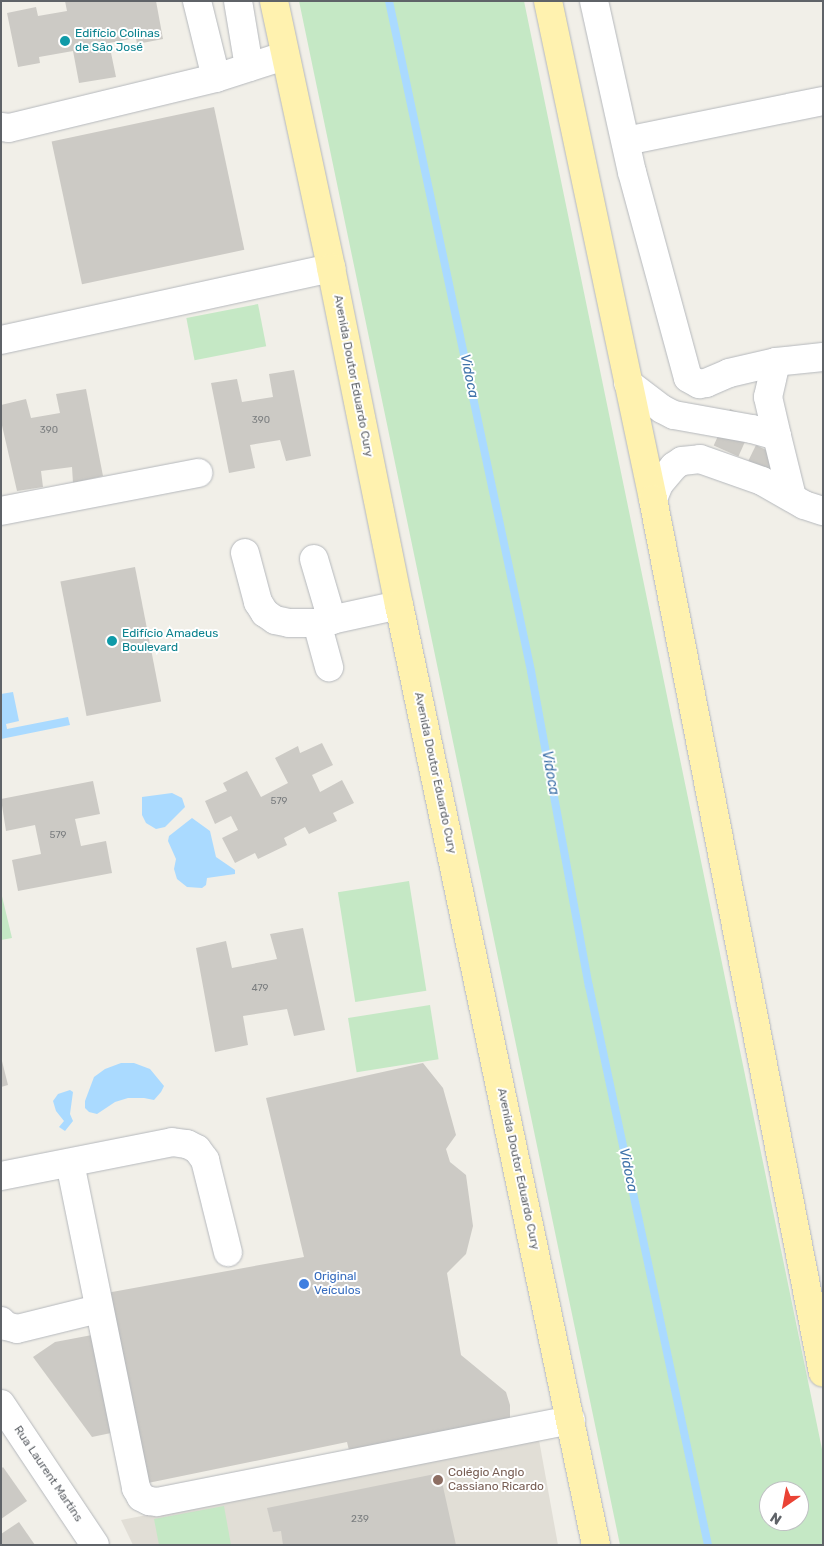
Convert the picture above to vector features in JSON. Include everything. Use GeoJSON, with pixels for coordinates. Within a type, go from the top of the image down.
{"type":"FeatureCollection","features":[{"type":"Feature","properties":{"kind":"main road","name":"Avenida Doutor Eduardo Cury"},"geometry":{"type":"LineString","coordinates":[[274,1],[596,1545]]}},
{"type":"Feature","properties":{"kind":"main road"},"geometry":{"type":"LineString","coordinates":[[548,1],[653,499],[823,1373]]}},
{"type":"Feature","properties":{"kind":"street"},"geometry":{"type":"LineString","coordinates":[[197,1],[216,78]]}},
{"type":"Feature","properties":{"kind":"street"},"geometry":{"type":"LineString","coordinates":[[238,1],[249,67]]}},
{"type":"Feature","properties":{"kind":"street"},"geometry":{"type":"LineString","coordinates":[[594,1],[626,141],[685,370],[693,382],[718,378],[776,362],[823,357]]}},
{"type":"Feature","properties":{"kind":"street"},"geometry":{"type":"LineString","coordinates":[[1,127],[9,128],[216,78],[284,56]]}},
{"type":"Feature","properties":{"kind":"street"},"geometry":{"type":"LineString","coordinates":[[626,141],[823,101]]}},
{"type":"Feature","properties":{"kind":"street"},"geometry":{"type":"LineString","coordinates":[[1,340],[331,268]]}},
{"type":"Feature","properties":{"kind":"street"},"geometry":{"type":"LineString","coordinates":[[776,362],[768,397],[792,497]]}},
{"type":"Feature","properties":{"kind":"street"},"geometry":{"type":"LineString","coordinates":[[706,421],[718,378]]}},
{"type":"Feature","properties":{"kind":"street"},"geometry":{"type":"LineString","coordinates":[[718,378],[768,397]]}},
{"type":"Feature","properties":{"kind":"street"},"geometry":{"type":"LineString","coordinates":[[628,383],[662,409],[674,414],[752,429],[777,436]]}},
{"type":"Feature","properties":{"kind":"street"},"geometry":{"type":"LineString","coordinates":[[653,499],[659,484],[674,466],[682,461],[695,459],[762,481],[823,511]]}},
{"type":"Feature","properties":{"kind":"street"},"geometry":{"type":"LineString","coordinates":[[1,511],[198,473]]}},
{"type":"Feature","properties":{"kind":"street"},"geometry":{"type":"LineString","coordinates":[[245,553],[258,602],[264,613],[275,620],[289,623],[324,621],[399,604]]}},
{"type":"Feature","properties":{"kind":"street"},"geometry":{"type":"LineString","coordinates":[[314,558],[329,667]]}},
{"type":"Feature","properties":{"kind":"street"},"geometry":{"type":"LineString","coordinates":[[1,1176],[172,1142],[187,1144],[198,1149],[205,1160],[228,1252]]}},
{"type":"Feature","properties":{"kind":"street"},"geometry":{"type":"LineString","coordinates":[[70,1163],[98,1309],[136,1488],[141,1497],[149,1501],[158,1502],[571,1420]]}},
{"type":"Feature","properties":{"kind":"street"},"geometry":{"type":"LineString","coordinates":[[1,1321],[6,1326],[17,1330],[98,1309]]}},
{"type":"Feature","properties":{"kind":"street","name":"Rua Laurent Martins"},"geometry":{"type":"LineString","coordinates":[[1,1404],[95,1545]]}},
{"type":"Feature","properties":{"kind":"shaded area","name":"Colégio Anglo Cassiano Ricardo"},"geometry":{"type":"Polygon","coordinates":[[[539,1440],[558,1545],[133,1545],[121,1520],[539,1440]]]}},
{"type":"Feature","properties":{"kind":"green space"},"geometry":{"type":"Polygon","coordinates":[[[299,1],[524,1],[823,1454],[823,1545],[620,1545],[299,1]]]}},
{"type":"Feature","properties":{"kind":"green space"},"geometry":{"type":"Polygon","coordinates":[[[258,304],[266,346],[195,360],[186,318],[258,304]]]}},
{"type":"Feature","properties":{"kind":"green space"},"geometry":{"type":"Polygon","coordinates":[[[409,881],[426,991],[355,1002],[338,892],[409,881]]]}},
{"type":"Feature","properties":{"kind":"green space"},"geometry":{"type":"Polygon","coordinates":[[[1,892],[12,938],[1,940],[1,892]]]}},
{"type":"Feature","properties":{"kind":"green space"},"geometry":{"type":"Polygon","coordinates":[[[430,1005],[439,1059],[357,1072],[348,1018],[430,1005]]]}},
{"type":"Feature","properties":{"kind":"green space"},"geometry":{"type":"Polygon","coordinates":[[[224,1506],[231,1545],[159,1545],[154,1519],[224,1506]]]}},
{"type":"Feature","properties":{"kind":"water"},"geometry":{"type":"Polygon","coordinates":[[[13,692],[19,721],[6,724],[7,729],[68,717],[70,725],[1,739],[1,694],[13,692]]]}},
{"type":"Feature","properties":{"kind":"water"},"geometry":{"type":"Polygon","coordinates":[[[172,793],[182,798],[185,807],[165,827],[156,829],[146,823],[142,815],[142,797],[172,793]]]}},
{"type":"Feature","properties":{"kind":"water"},"geometry":{"type":"Polygon","coordinates":[[[192,818],[210,831],[216,857],[235,870],[235,874],[207,878],[206,885],[202,888],[187,887],[177,879],[174,869],[176,859],[168,841],[169,836],[192,818]]]}},
{"type":"Feature","properties":{"kind":"water"},"geometry":{"type":"Polygon","coordinates":[[[121,1063],[134,1063],[150,1069],[164,1086],[161,1092],[154,1100],[128,1098],[115,1102],[97,1114],[89,1112],[85,1108],[85,1101],[94,1077],[105,1069],[121,1063]]]}},
{"type":"Feature","properties":{"kind":"water"},"geometry":{"type":"Polygon","coordinates":[[[70,1090],[73,1092],[70,1114],[73,1121],[65,1131],[59,1127],[64,1121],[56,1111],[53,1101],[58,1094],[70,1090]]]}},
{"type":"Feature","properties":{"kind":"building","name":"Edifício Colinas de São José"},"geometry":{"type":"Polygon","coordinates":[[[65,1],[156,1],[163,39],[137,44],[136,38],[109,43],[116,77],[79,83],[73,51],[39,57],[40,63],[18,67],[7,13],[36,7],[38,16],[67,11],[65,1]]]}},
{"type":"Feature","properties":{"kind":"building"},"geometry":{"type":"Polygon","coordinates":[[[214,107],[244,250],[82,284],[52,142],[214,107]]]}},
{"type":"Feature","properties":{"kind":"building"},"geometry":{"type":"Polygon","coordinates":[[[294,370],[311,456],[286,461],[280,440],[250,445],[255,468],[229,473],[211,383],[237,379],[242,402],[273,397],[269,374],[294,370]]]}},
{"type":"Feature","properties":{"kind":"building"},"geometry":{"type":"Polygon","coordinates":[[[86,389],[103,476],[73,483],[72,467],[41,471],[43,487],[17,491],[1,421],[1,405],[26,399],[31,418],[60,413],[56,394],[86,389]]]}},
{"type":"Feature","properties":{"kind":"building"},"geometry":{"type":"Polygon","coordinates":[[[730,409],[755,420],[738,457],[714,446],[730,409]]]}},
{"type":"Feature","properties":{"kind":"building"},"geometry":{"type":"Polygon","coordinates":[[[756,445],[778,456],[759,496],[737,485],[756,445]]]}},
{"type":"Feature","properties":{"kind":"building","name":"Edifício Amadeus Boulevard"},"geometry":{"type":"Polygon","coordinates":[[[135,567],[161,701],[87,716],[60,582],[135,567]]]}},
{"type":"Feature","properties":{"kind":"building"},"geometry":{"type":"Polygon","coordinates":[[[322,743],[333,765],[312,775],[320,792],[342,780],[354,803],[333,813],[337,821],[309,834],[305,827],[284,838],[287,845],[258,859],[255,853],[235,863],[222,838],[238,830],[231,816],[215,824],[205,801],[227,791],[223,783],[247,771],[261,797],[288,783],[275,758],[298,746],[300,753],[322,743]]]}},
{"type":"Feature","properties":{"kind":"building"},"geometry":{"type":"Polygon","coordinates":[[[93,781],[100,814],[75,819],[81,846],[106,841],[112,873],[18,891],[12,860],[41,854],[35,825],[6,831],[1,799],[93,781]]]}},
{"type":"Feature","properties":{"kind":"building"},"geometry":{"type":"Polygon","coordinates":[[[303,928],[325,1030],[294,1036],[287,1009],[243,1016],[248,1045],[215,1052],[196,948],[226,941],[232,968],[277,959],[270,934],[303,928]]]}},
{"type":"Feature","properties":{"kind":"building"},"geometry":{"type":"Polygon","coordinates":[[[1,1057],[8,1085],[1,1087],[1,1057]]]}},
{"type":"Feature","properties":{"kind":"building","name":"Original Veículos"},"geometry":{"type":"Polygon","coordinates":[[[423,1063],[443,1088],[456,1135],[446,1149],[450,1162],[466,1175],[473,1226],[466,1254],[447,1273],[461,1355],[506,1392],[510,1405],[510,1426],[351,1459],[347,1442],[143,1484],[101,1294],[304,1257],[266,1098],[423,1063]]]}},
{"type":"Feature","properties":{"kind":"building"},"geometry":{"type":"Polygon","coordinates":[[[92,1335],[111,1433],[92,1437],[33,1357],[55,1342],[92,1335]]]}},
{"type":"Feature","properties":{"kind":"building"},"geometry":{"type":"Polygon","coordinates":[[[3,1467],[27,1501],[1,1519],[1,1469],[3,1467]]]}},
{"type":"Feature","properties":{"kind":"building","name":"Colégio Anglo Cassiano Ricardo"},"geometry":{"type":"Polygon","coordinates":[[[440,1473],[456,1545],[283,1545],[281,1531],[273,1532],[267,1508],[440,1473]]]}},
{"type":"Feature","properties":{"kind":"building"},"geometry":{"type":"Polygon","coordinates":[[[19,1522],[35,1545],[1,1545],[1,1534],[19,1522]]]}},
{"type":"Feature","properties":{"kind":"waterway","name":"Vidoca"},"geometry":{"type":"LineString","coordinates":[[389,1],[531,671],[589,986],[708,1545]]}},
{"type":"Feature","properties":{"kind":"place","name":"Edifício Colinas de São José"},"geometry":{"type":"Point","coordinates":[65,41]}},
{"type":"Feature","properties":{"kind":"place","name":"Edifício Amadeus Boulevard"},"geometry":{"type":"Point","coordinates":[112,641]}},
{"type":"Feature","properties":{"kind":"place","name":"Original Veículos"},"geometry":{"type":"Point","coordinates":[304,1284]}},
{"type":"Feature","properties":{"kind":"place","name":"Colégio Anglo Cassiano Ricardo"},"geometry":{"type":"Point","coordinates":[438,1480]}}]}
